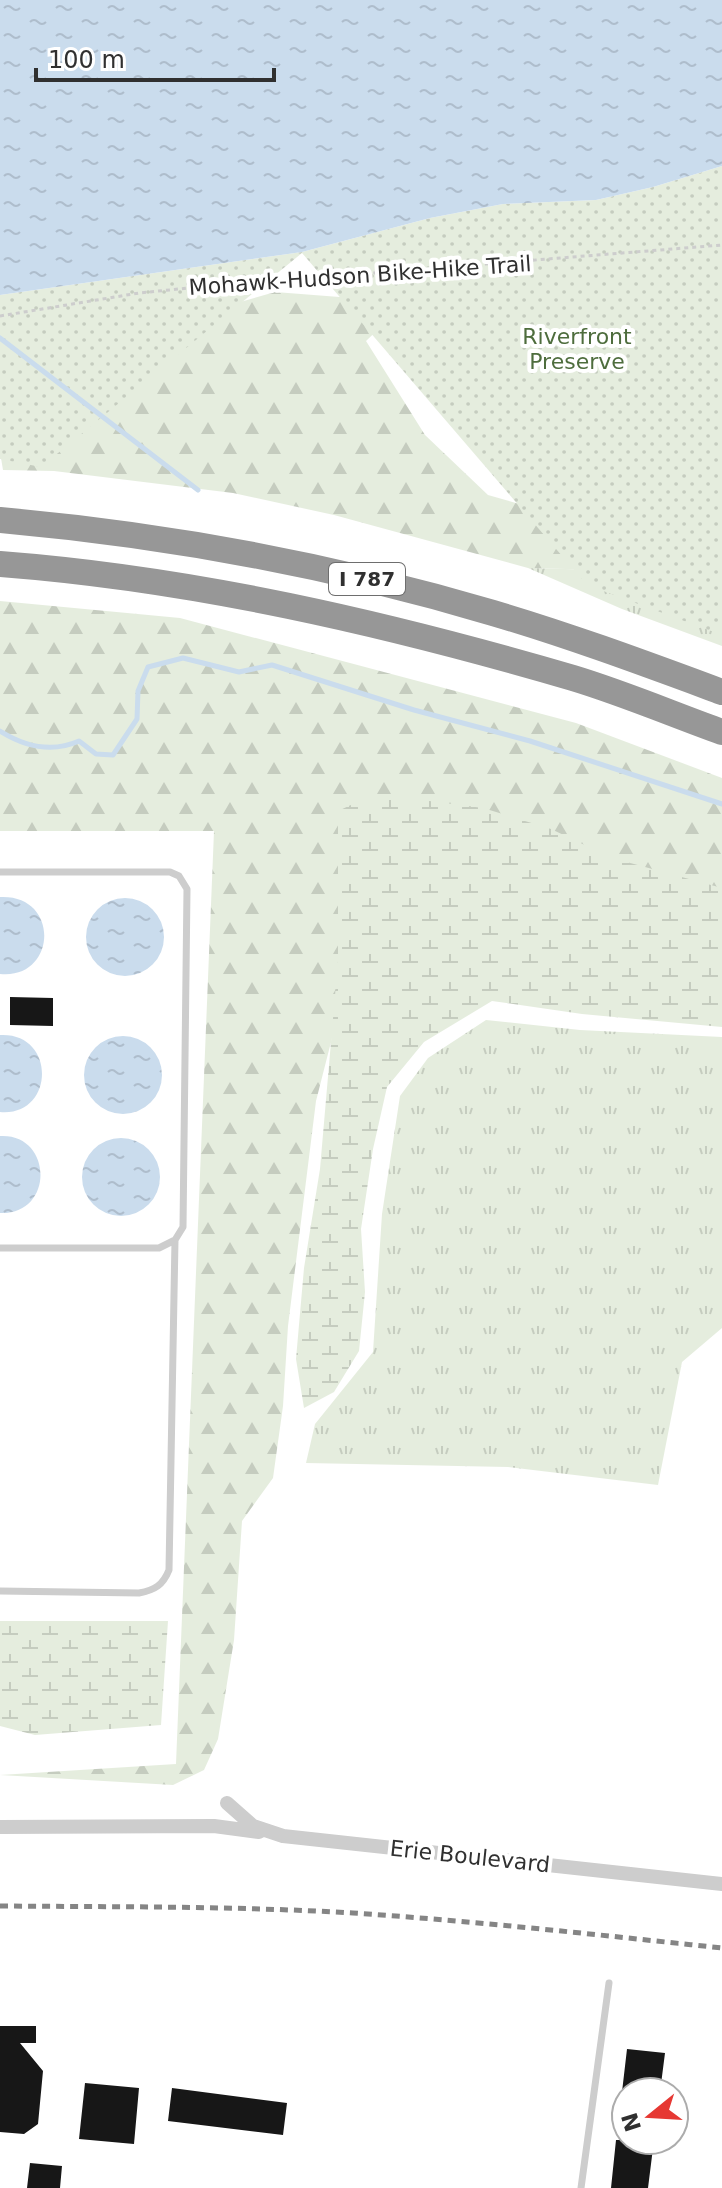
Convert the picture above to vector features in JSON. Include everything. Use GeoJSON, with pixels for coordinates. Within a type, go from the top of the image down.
{"type":"FeatureCollection","features":[{"type":"Feature","properties":{"kind":"highway","name":"I 787"},"geometry":{"type":"LineString","coordinates":[[0,520],[192,543],[374,581],[554,632],[722,692]]}},
{"type":"Feature","properties":{"kind":"highway","name":"I 787"},"geometry":{"type":"LineString","coordinates":[[0,564],[143,579],[262,599],[384,627],[574,679],[722,732]]}},
{"type":"Feature","properties":{"kind":"highway"},"geometry":{"type":"LineString","coordinates":[[491,657],[576,693],[722,747]]}},
{"type":"Feature","properties":{"kind":"street","name":"Erie Boulevard"},"geometry":{"type":"LineString","coordinates":[[227,1803],[253,1826],[283,1836],[722,1884]]}},
{"type":"Feature","properties":{"kind":"street"},"geometry":{"type":"LineString","coordinates":[[0,1827],[214,1826],[283,1836]]}},
{"type":"Feature","properties":{"kind":"lane"},"geometry":{"type":"LineString","coordinates":[[0,872],[170,872],[179,876],[187,889],[183,1227],[175,1240],[169,1570],[164,1582],[153,1590],[139,1593],[0,1591]]}},
{"type":"Feature","properties":{"kind":"lane"},"geometry":{"type":"LineString","coordinates":[[0,1248],[159,1248],[175,1240]]}},
{"type":"Feature","properties":{"kind":"lane"},"geometry":{"type":"LineString","coordinates":[[581,2188],[609,1983]]}},
{"type":"Feature","properties":{"kind":"path","name":"Mohawk-Hudson Bike-Hike Trail"},"geometry":{"type":"LineString","coordinates":[[0,316],[139,293],[199,287],[722,245]]}},
{"type":"Feature","properties":{"kind":"green space","name":"Riverfront Preserve"},"geometry":{"type":"Polygon","coordinates":[[[722,166],[722,635],[587,585],[302,253],[41,467],[0,459],[0,295],[302,252],[430,218],[503,204],[596,200],[722,166]]]}},
{"type":"Feature","properties":{"kind":"green space"},"geometry":{"type":"Polygon","coordinates":[[[275,292],[391,301],[389,319],[366,341],[425,435],[488,495],[554,514],[603,570],[528,568],[334,515],[233,493],[54,471],[3,470],[0,452],[0,331],[202,313],[275,292]]]}},
{"type":"Feature","properties":{"kind":"green space"},"geometry":{"type":"Polygon","coordinates":[[[528,568],[603,570],[722,581],[722,646],[622,609],[528,568]]]}},
{"type":"Feature","properties":{"kind":"green space"},"geometry":{"type":"Polygon","coordinates":[[[0,601],[180,618],[576,723],[722,778],[722,925],[358,936],[316,1101],[273,1478],[242,1521],[234,1640],[218,1739],[204,1770],[173,1785],[0,1775],[176,1764],[214,831],[0,831],[0,601]]]}},
{"type":"Feature","properties":{"kind":"green space"},"geometry":{"type":"Polygon","coordinates":[[[368,797],[483,808],[551,829],[612,858],[722,888],[722,1027],[582,1014],[492,1001],[424,1042],[387,1087],[373,1149],[361,1229],[365,1292],[359,1351],[334,1392],[304,1408],[296,1359],[304,1268],[320,1169],[338,961],[338,811],[368,797]]]}},
{"type":"Feature","properties":{"kind":"green space"},"geometry":{"type":"Polygon","coordinates":[[[486,1020],[580,1030],[722,1037],[722,1328],[682,1362],[658,1485],[508,1467],[306,1463],[315,1424],[373,1352],[382,1214],[400,1096],[428,1058],[486,1020]]]}},
{"type":"Feature","properties":{"kind":"green space"},"geometry":{"type":"Polygon","coordinates":[[[0,1621],[168,1621],[161,1725],[35,1735],[0,1726],[0,1621]]]}},
{"type":"Feature","properties":{"kind":"water"},"geometry":{"type":"Polygon","coordinates":[[[0,0],[722,0],[722,166],[596,200],[503,204],[430,218],[302,252],[0,295],[0,0]]]}},
{"type":"Feature","properties":{"kind":"water"},"geometry":{"type":"Polygon","coordinates":[[[0,897],[20,900],[34,909],[42,922],[44,937],[41,951],[33,964],[19,972],[0,974],[0,897]]]}},
{"type":"Feature","properties":{"kind":"water"},"geometry":{"type":"Polygon","coordinates":[[[125,898],[140,901],[157,915],[164,937],[161,952],[147,969],[125,976],[110,973],[93,959],[86,937],[89,922],[103,905],[125,898]]]}},
{"type":"Feature","properties":{"kind":"water"},"geometry":{"type":"Polygon","coordinates":[[[0,1035],[19,1038],[32,1046],[40,1059],[42,1074],[39,1089],[31,1102],[18,1110],[0,1112],[0,1035]]]}},
{"type":"Feature","properties":{"kind":"water"},"geometry":{"type":"Polygon","coordinates":[[[123,1036],[138,1039],[155,1053],[162,1075],[159,1090],[145,1107],[123,1114],[108,1111],[91,1097],[84,1075],[87,1060],[101,1043],[123,1036]]]}},
{"type":"Feature","properties":{"kind":"water"},"geometry":{"type":"Polygon","coordinates":[[[0,1136],[17,1139],[30,1147],[38,1160],[40,1174],[38,1189],[31,1201],[18,1210],[0,1213],[0,1136]]]}},
{"type":"Feature","properties":{"kind":"water"},"geometry":{"type":"Polygon","coordinates":[[[121,1138],[136,1141],[153,1155],[160,1177],[157,1192],[143,1209],[121,1216],[106,1213],[89,1199],[82,1177],[85,1162],[99,1145],[121,1138]]]}},
{"type":"Feature","properties":{"kind":"building"},"geometry":{"type":"Polygon","coordinates":[[[10,997],[53,998],[53,1026],[10,1025],[10,997]]]}},
{"type":"Feature","properties":{"kind":"building"},"geometry":{"type":"Polygon","coordinates":[[[0,2026],[36,2026],[36,2043],[20,2043],[43,2071],[38,2124],[24,2134],[0,2132],[0,2026]]]}},
{"type":"Feature","properties":{"kind":"building"},"geometry":{"type":"Polygon","coordinates":[[[627,2049],[665,2053],[662,2076],[624,2076],[627,2049]]]}},
{"type":"Feature","properties":{"kind":"building"},"geometry":{"type":"Polygon","coordinates":[[[85,2083],[139,2088],[134,2144],[79,2139],[85,2083]]]}},
{"type":"Feature","properties":{"kind":"building"},"geometry":{"type":"Polygon","coordinates":[[[172,2088],[287,2103],[283,2135],[168,2121],[172,2088]]]}},
{"type":"Feature","properties":{"kind":"building"},"geometry":{"type":"Polygon","coordinates":[[[614,2156],[652,2156],[648,2188],[611,2188],[614,2156]]]}},
{"type":"Feature","properties":{"kind":"building"},"geometry":{"type":"Polygon","coordinates":[[[30,2163],[62,2166],[60,2188],[27,2188],[30,2163]]]}},
{"type":"Feature","properties":{"kind":"waterway"},"geometry":{"type":"LineString","coordinates":[[0,338],[198,490]]}},
{"type":"Feature","properties":{"kind":"waterway"},"geometry":{"type":"LineString","coordinates":[[0,731],[38,746],[59,747],[79,741],[96,754],[113,755],[137,719],[138,691],[148,667],[183,658],[239,672],[272,665],[414,710],[530,741],[722,804]]}},
{"type":"Feature","properties":{"kind":"railway"},"geometry":{"type":"LineString","coordinates":[[0,1906],[353,1913],[722,1948]]}}]}
